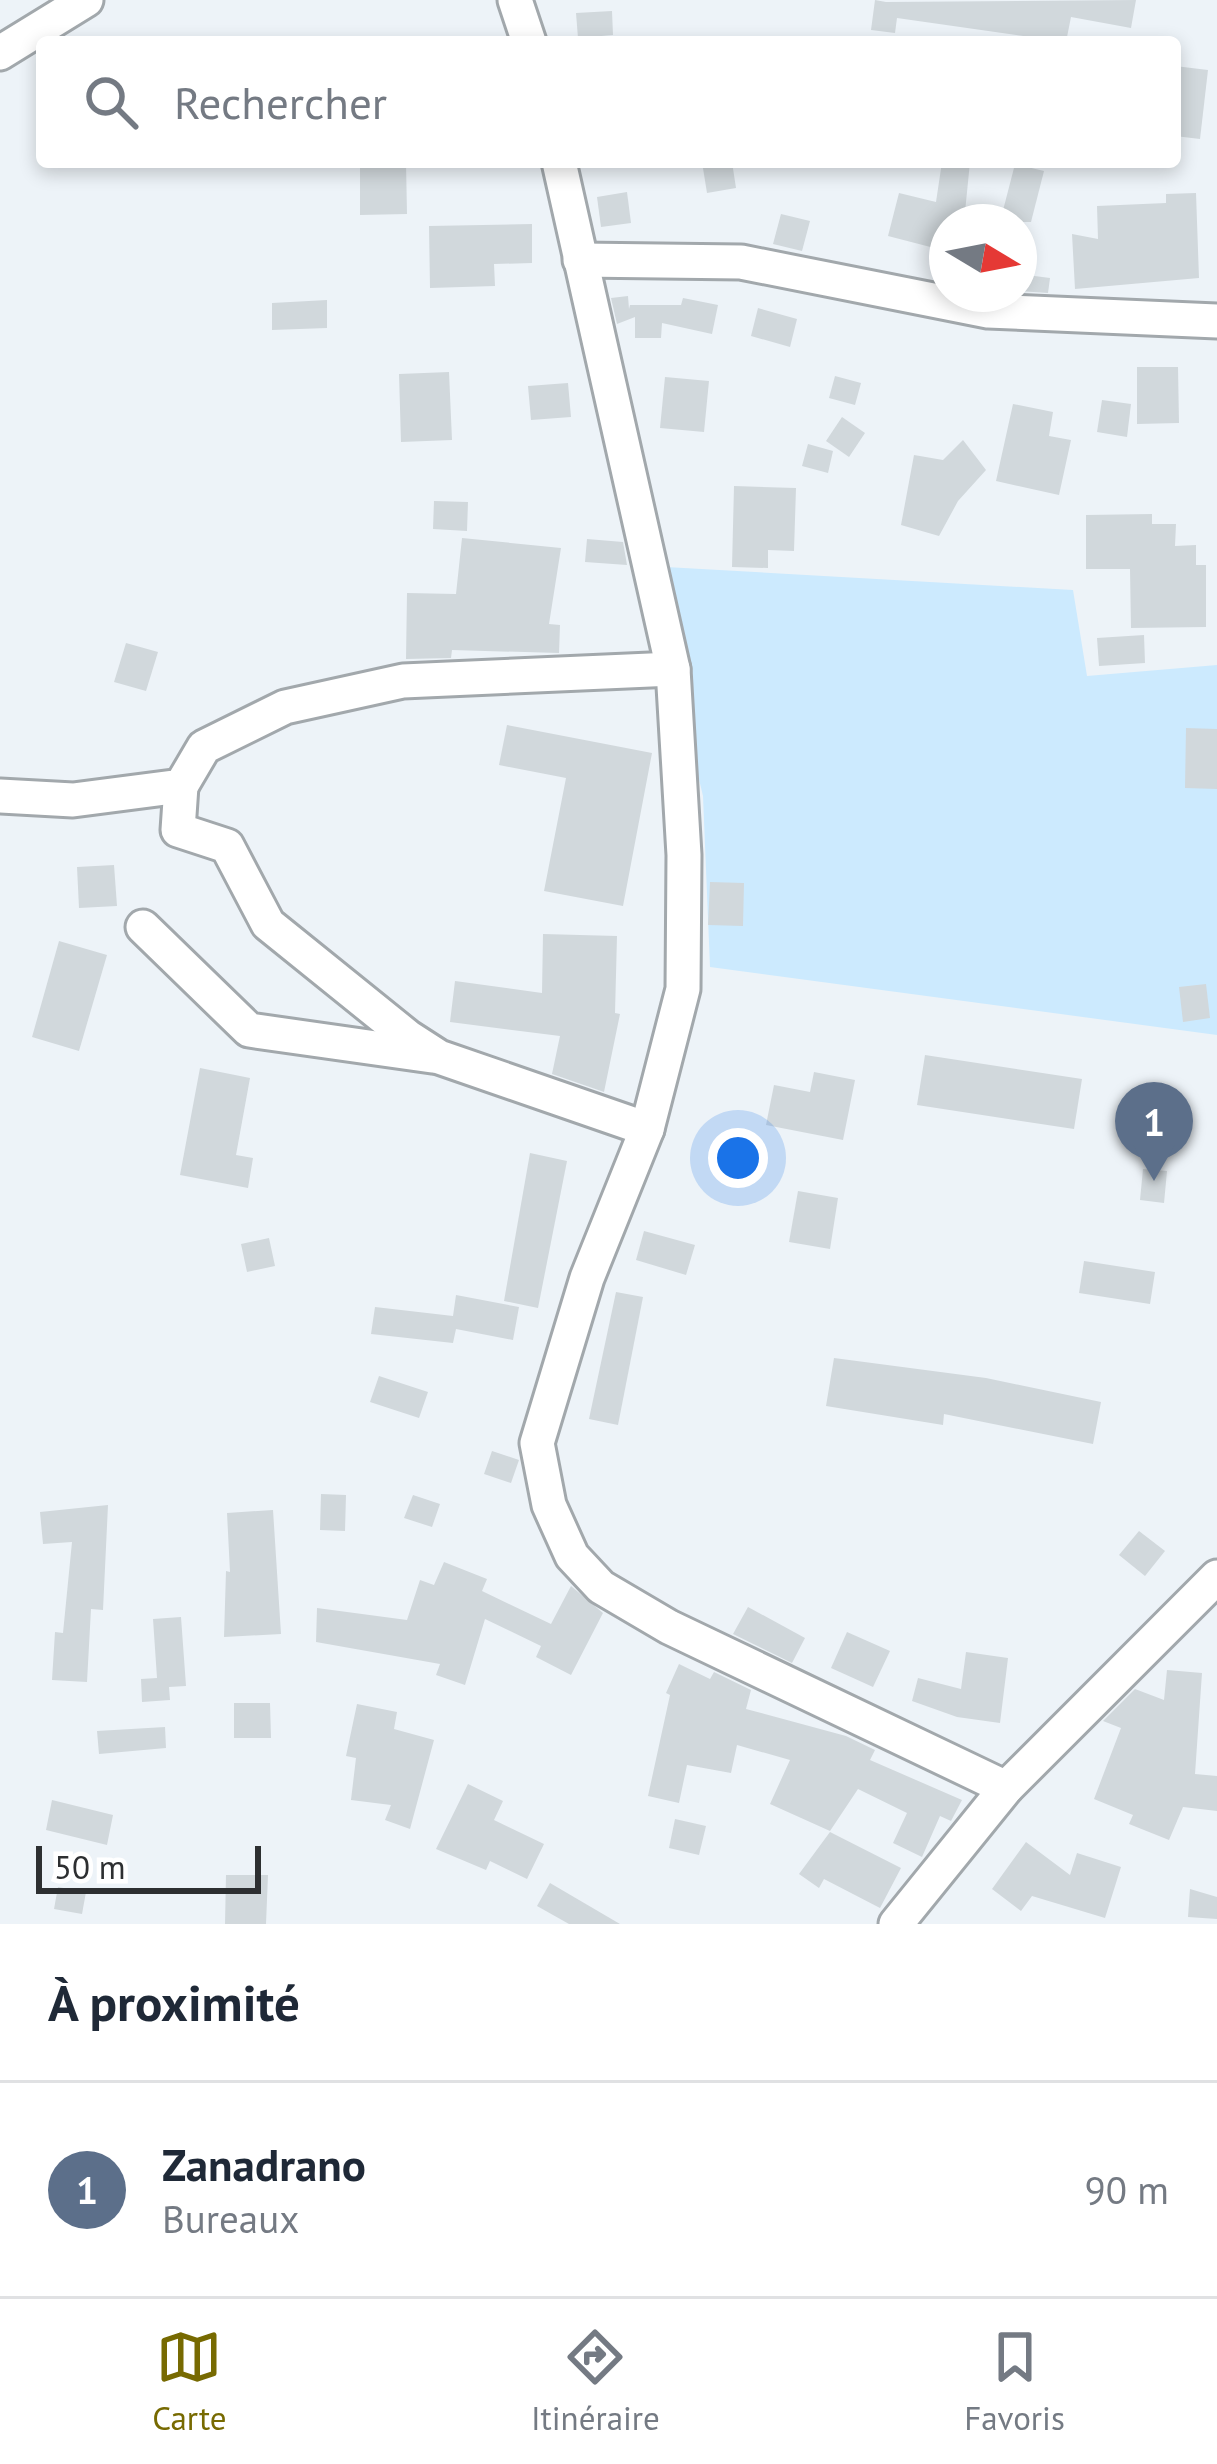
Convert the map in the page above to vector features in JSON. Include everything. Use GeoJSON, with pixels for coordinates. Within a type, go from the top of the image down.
{"type":"FeatureCollection","features":[{"type":"Feature","properties":{"kind":"street"},"geometry":{"type":"LineString","coordinates":[[0,53],[86,0]]}},
{"type":"Feature","properties":{"kind":"street"},"geometry":{"type":"LineString","coordinates":[[515,0],[528,36]]}},
{"type":"Feature","properties":{"kind":"street"},"geometry":{"type":"LineString","coordinates":[[560,168],[673,669],[684,855],[683,989],[647,1129],[587,1278],[537,1443],[549,1505],[572,1556],[601,1587],[669,1627],[1006,1788]]}},
{"type":"Feature","properties":{"kind":"street"},"geometry":{"type":"LineString","coordinates":[[580,260],[741,262],[988,310],[1217,321]]}},
{"type":"Feature","properties":{"kind":"street"},"geometry":{"type":"LineString","coordinates":[[439,1058],[268,924],[227,846],[178,830],[182,786],[204,747],[285,707],[403,681],[673,669]]}},
{"type":"Feature","properties":{"kind":"street"},"geometry":{"type":"LineString","coordinates":[[0,796],[73,800],[182,786]]}},
{"type":"Feature","properties":{"kind":"street"},"geometry":{"type":"LineString","coordinates":[[143,927],[249,1030],[439,1058],[647,1129]]}},
{"type":"Feature","properties":{"kind":"street"},"geometry":{"type":"LineString","coordinates":[[896,1924],[1006,1788],[1217,1576]]}},
{"type":"Feature","properties":{"kind":"shaded area"},"geometry":{"type":"Polygon","coordinates":[[[648,566],[1073,590],[1087,676],[1217,665],[1217,1035],[710,967],[703,796],[648,566]]]}},
{"type":"Feature","properties":{"kind":"building"},"geometry":{"type":"Polygon","coordinates":[[[875,0],[1136,0],[1131,28],[1071,17],[1067,36],[1024,36],[897,18],[895,33],[871,30],[875,0]]]}},
{"type":"Feature","properties":{"kind":"building"},"geometry":{"type":"Polygon","coordinates":[[[612,11],[613,35],[578,36],[576,13],[612,11]]]}},
{"type":"Feature","properties":{"kind":"building"},"geometry":{"type":"Polygon","coordinates":[[[1181,67],[1208,70],[1200,139],[1181,137],[1181,67]]]}},
{"type":"Feature","properties":{"kind":"building"},"geometry":{"type":"Polygon","coordinates":[[[360,168],[406,168],[407,214],[360,215],[360,168]]]}},
{"type":"Feature","properties":{"kind":"building"},"geometry":{"type":"Polygon","coordinates":[[[703,168],[733,168],[736,188],[707,193],[703,168]]]}},
{"type":"Feature","properties":{"kind":"building"},"geometry":{"type":"Polygon","coordinates":[[[941,168],[969,168],[966,204],[929,204],[929,247],[888,236],[899,193],[936,202],[941,168]]]}},
{"type":"Feature","properties":{"kind":"building"},"geometry":{"type":"Polygon","coordinates":[[[1014,168],[1044,171],[1036,204],[1005,204],[1014,168]]]}},
{"type":"Feature","properties":{"kind":"building"},"geometry":{"type":"Polygon","coordinates":[[[627,192],[631,223],[601,227],[597,197],[627,192]]]}},
{"type":"Feature","properties":{"kind":"building"},"geometry":{"type":"Polygon","coordinates":[[[1196,193],[1199,278],[1075,289],[1072,234],[1098,239],[1097,206],[1166,203],[1166,194],[1196,193]]]}},
{"type":"Feature","properties":{"kind":"building"},"geometry":{"type":"Polygon","coordinates":[[[781,214],[810,221],[802,251],[773,244],[781,214]]]}},
{"type":"Feature","properties":{"kind":"building"},"geometry":{"type":"Polygon","coordinates":[[[532,224],[532,263],[494,264],[495,286],[430,288],[429,226],[532,224]]]}},
{"type":"Feature","properties":{"kind":"building"},"geometry":{"type":"Polygon","coordinates":[[[1037,276],[1050,278],[1048,293],[1037,292],[1037,276]]]}},
{"type":"Feature","properties":{"kind":"building"},"geometry":{"type":"Polygon","coordinates":[[[628,296],[629,309],[630,305],[681,305],[683,298],[718,305],[712,334],[662,323],[661,338],[635,338],[635,317],[617,324],[611,298],[628,296]]]}},
{"type":"Feature","properties":{"kind":"building"},"geometry":{"type":"Polygon","coordinates":[[[327,300],[327,328],[272,330],[272,303],[327,300]]]}},
{"type":"Feature","properties":{"kind":"building"},"geometry":{"type":"Polygon","coordinates":[[[758,308],[797,319],[790,347],[751,336],[758,308]]]}},
{"type":"Feature","properties":{"kind":"building"},"geometry":{"type":"Polygon","coordinates":[[[1137,367],[1178,367],[1179,423],[1137,424],[1137,367]]]}},
{"type":"Feature","properties":{"kind":"building"},"geometry":{"type":"Polygon","coordinates":[[[449,372],[452,440],[401,442],[399,374],[449,372]]]}},
{"type":"Feature","properties":{"kind":"building"},"geometry":{"type":"Polygon","coordinates":[[[835,376],[861,383],[855,405],[829,398],[835,376]]]}},
{"type":"Feature","properties":{"kind":"building"},"geometry":{"type":"Polygon","coordinates":[[[665,377],[709,381],[704,432],[660,428],[665,377]]]}},
{"type":"Feature","properties":{"kind":"building"},"geometry":{"type":"Polygon","coordinates":[[[568,383],[571,417],[531,420],[528,386],[568,383]]]}},
{"type":"Feature","properties":{"kind":"building"},"geometry":{"type":"Polygon","coordinates":[[[1102,400],[1131,404],[1127,437],[1097,432],[1102,400]]]}},
{"type":"Feature","properties":{"kind":"building"},"geometry":{"type":"Polygon","coordinates":[[[1013,404],[1053,412],[1049,436],[1071,440],[1059,495],[996,481],[1013,404]]]}},
{"type":"Feature","properties":{"kind":"building"},"geometry":{"type":"Polygon","coordinates":[[[842,417],[865,433],[849,457],[826,441],[842,417]]]}},
{"type":"Feature","properties":{"kind":"building"},"geometry":{"type":"Polygon","coordinates":[[[963,440],[986,470],[958,501],[939,536],[901,525],[914,455],[943,460],[963,440]]]}},
{"type":"Feature","properties":{"kind":"building"},"geometry":{"type":"Polygon","coordinates":[[[808,444],[833,451],[828,473],[802,466],[808,444]]]}},
{"type":"Feature","properties":{"kind":"building"},"geometry":{"type":"Polygon","coordinates":[[[734,486],[796,488],[794,551],[768,550],[768,568],[732,567],[734,486]]]}},
{"type":"Feature","properties":{"kind":"building"},"geometry":{"type":"Polygon","coordinates":[[[434,501],[468,502],[467,531],[433,529],[434,501]]]}},
{"type":"Feature","properties":{"kind":"building"},"geometry":{"type":"Polygon","coordinates":[[[1152,514],[1152,524],[1176,524],[1175,546],[1196,545],[1196,565],[1206,565],[1206,627],[1131,628],[1130,569],[1086,569],[1086,515],[1152,514]]]}},
{"type":"Feature","properties":{"kind":"building"},"geometry":{"type":"Polygon","coordinates":[[[462,538],[561,548],[549,624],[560,625],[559,653],[452,650],[451,658],[406,659],[407,593],[456,594],[462,538]]]}},
{"type":"Feature","properties":{"kind":"building"},"geometry":{"type":"Polygon","coordinates":[[[587,539],[623,542],[627,565],[585,562],[587,539]]]}},
{"type":"Feature","properties":{"kind":"building"},"geometry":{"type":"Polygon","coordinates":[[[1144,635],[1145,663],[1099,666],[1097,638],[1144,635]]]}},
{"type":"Feature","properties":{"kind":"building"},"geometry":{"type":"Polygon","coordinates":[[[126,643],[158,652],[146,691],[114,682],[126,643]]]}},
{"type":"Feature","properties":{"kind":"building"},"geometry":{"type":"Polygon","coordinates":[[[507,725],[652,753],[623,906],[544,891],[566,778],[499,765],[507,725]]]}},
{"type":"Feature","properties":{"kind":"building"},"geometry":{"type":"Polygon","coordinates":[[[1186,728],[1217,729],[1217,789],[1185,788],[1186,728]]]}},
{"type":"Feature","properties":{"kind":"building"},"geometry":{"type":"Polygon","coordinates":[[[114,865],[117,906],[79,908],[77,867],[114,865]]]}},
{"type":"Feature","properties":{"kind":"building"},"geometry":{"type":"Polygon","coordinates":[[[710,882],[744,883],[743,926],[708,925],[710,882]]]}},
{"type":"Feature","properties":{"kind":"building"},"geometry":{"type":"Polygon","coordinates":[[[543,934],[617,936],[615,1013],[620,1014],[604,1092],[552,1074],[560,1036],[450,1022],[455,981],[542,993],[543,934]]]}},
{"type":"Feature","properties":{"kind":"building"},"geometry":{"type":"Polygon","coordinates":[[[59,941],[107,955],[79,1051],[32,1037],[59,941]]]}},
{"type":"Feature","properties":{"kind":"building"},"geometry":{"type":"Polygon","coordinates":[[[1206,984],[1210,1018],[1183,1022],[1179,987],[1206,984]]]}},
{"type":"Feature","properties":{"kind":"building"},"geometry":{"type":"Polygon","coordinates":[[[925,1055],[1082,1079],[1074,1129],[917,1105],[925,1055]]]}},
{"type":"Feature","properties":{"kind":"building"},"geometry":{"type":"Polygon","coordinates":[[[200,1068],[250,1078],[236,1155],[253,1158],[248,1188],[180,1175],[200,1068]]]}},
{"type":"Feature","properties":{"kind":"building"},"geometry":{"type":"Polygon","coordinates":[[[814,1072],[855,1080],[843,1140],[766,1125],[774,1085],[810,1092],[814,1072]]]}},
{"type":"Feature","properties":{"kind":"building"},"geometry":{"type":"Polygon","coordinates":[[[530,1153],[567,1161],[538,1308],[504,1301],[530,1153]]]}},
{"type":"Feature","properties":{"kind":"building"},"geometry":{"type":"Polygon","coordinates":[[[1143,1169],[1167,1171],[1164,1203],[1140,1200],[1143,1169]]]}},
{"type":"Feature","properties":{"kind":"building"},"geometry":{"type":"Polygon","coordinates":[[[798,1191],[838,1198],[830,1249],[789,1242],[798,1191]]]}},
{"type":"Feature","properties":{"kind":"building"},"geometry":{"type":"Polygon","coordinates":[[[644,1231],[695,1245],[686,1275],[636,1260],[644,1231]]]}},
{"type":"Feature","properties":{"kind":"building"},"geometry":{"type":"Polygon","coordinates":[[[269,1238],[275,1266],[247,1272],[241,1244],[269,1238]]]}},
{"type":"Feature","properties":{"kind":"building"},"geometry":{"type":"Polygon","coordinates":[[[1084,1261],[1155,1272],[1150,1304],[1079,1293],[1084,1261]]]}},
{"type":"Feature","properties":{"kind":"building"},"geometry":{"type":"Polygon","coordinates":[[[616,1292],[643,1297],[618,1425],[589,1419],[616,1292]]]}},
{"type":"Feature","properties":{"kind":"building"},"geometry":{"type":"Polygon","coordinates":[[[456,1295],[519,1307],[513,1340],[456,1329],[453,1343],[371,1334],[375,1307],[453,1316],[456,1295]]]}},
{"type":"Feature","properties":{"kind":"building"},"geometry":{"type":"Polygon","coordinates":[[[834,1358],[986,1378],[1101,1402],[1093,1444],[944,1414],[943,1425],[826,1406],[834,1358]]]}},
{"type":"Feature","properties":{"kind":"building"},"geometry":{"type":"Polygon","coordinates":[[[379,1376],[428,1392],[419,1418],[370,1402],[379,1376]]]}},
{"type":"Feature","properties":{"kind":"building"},"geometry":{"type":"Polygon","coordinates":[[[492,1451],[519,1460],[511,1483],[484,1474],[492,1451]]]}},
{"type":"Feature","properties":{"kind":"building"},"geometry":{"type":"Polygon","coordinates":[[[321,1494],[346,1495],[345,1531],[320,1530],[321,1494]]]}},
{"type":"Feature","properties":{"kind":"building"},"geometry":{"type":"Polygon","coordinates":[[[413,1495],[440,1504],[432,1527],[404,1518],[413,1495]]]}},
{"type":"Feature","properties":{"kind":"building"},"geometry":{"type":"Polygon","coordinates":[[[108,1505],[103,1610],[91,1609],[87,1682],[52,1680],[55,1632],[63,1633],[72,1542],[43,1544],[40,1512],[108,1505]]]}},
{"type":"Feature","properties":{"kind":"building"},"geometry":{"type":"Polygon","coordinates":[[[273,1510],[281,1634],[224,1637],[226,1571],[230,1572],[227,1513],[273,1510]]]}},
{"type":"Feature","properties":{"kind":"building"},"geometry":{"type":"Polygon","coordinates":[[[1139,1531],[1165,1551],[1145,1576],[1119,1555],[1139,1531]]]}},
{"type":"Feature","properties":{"kind":"building"},"geometry":{"type":"Polygon","coordinates":[[[444,1562],[487,1579],[482,1591],[551,1624],[571,1586],[603,1613],[571,1675],[536,1657],[541,1646],[485,1619],[465,1685],[436,1675],[440,1664],[316,1642],[317,1608],[407,1620],[420,1580],[434,1585],[444,1562]]]}},
{"type":"Feature","properties":{"kind":"building"},"geometry":{"type":"Polygon","coordinates":[[[748,1607],[805,1638],[792,1663],[733,1634],[748,1607]]]}},
{"type":"Feature","properties":{"kind":"building"},"geometry":{"type":"Polygon","coordinates":[[[181,1617],[186,1686],[169,1687],[170,1700],[142,1702],[141,1679],[157,1678],[153,1619],[181,1617]]]}},
{"type":"Feature","properties":{"kind":"building"},"geometry":{"type":"Polygon","coordinates":[[[847,1632],[890,1651],[873,1687],[831,1668],[847,1632]]]}},
{"type":"Feature","properties":{"kind":"building"},"geometry":{"type":"Polygon","coordinates":[[[966,1652],[1008,1658],[1000,1723],[957,1717],[912,1701],[918,1678],[961,1689],[966,1652]]]}},
{"type":"Feature","properties":{"kind":"building"},"geometry":{"type":"Polygon","coordinates":[[[679,1664],[710,1679],[714,1672],[751,1690],[746,1709],[846,1736],[875,1750],[870,1760],[962,1800],[951,1821],[940,1816],[922,1857],[893,1843],[907,1813],[858,1789],[830,1831],[770,1804],[790,1760],[737,1745],[731,1773],[687,1765],[679,1803],[648,1796],[670,1695],[666,1693],[679,1664]]]}},
{"type":"Feature","properties":{"kind":"building"},"geometry":{"type":"Polygon","coordinates":[[[1167,1670],[1202,1673],[1195,1774],[1217,1776],[1217,1811],[1183,1807],[1169,1840],[1129,1824],[1133,1815],[1094,1799],[1121,1728],[1103,1721],[1135,1689],[1164,1700],[1167,1670]]]}},
{"type":"Feature","properties":{"kind":"building"},"geometry":{"type":"Polygon","coordinates":[[[234,1703],[270,1703],[271,1738],[234,1738],[234,1703]]]}},
{"type":"Feature","properties":{"kind":"building"},"geometry":{"type":"Polygon","coordinates":[[[357,1704],[397,1712],[394,1729],[434,1740],[410,1829],[385,1820],[391,1805],[351,1800],[356,1758],[346,1756],[357,1704]]]}},
{"type":"Feature","properties":{"kind":"building"},"geometry":{"type":"Polygon","coordinates":[[[165,1727],[166,1748],[99,1754],[97,1731],[165,1727]]]}},
{"type":"Feature","properties":{"kind":"building"},"geometry":{"type":"Polygon","coordinates":[[[468,1784],[503,1801],[494,1820],[544,1844],[527,1879],[490,1861],[486,1870],[436,1849],[468,1784]]]}},
{"type":"Feature","properties":{"kind":"building"},"geometry":{"type":"Polygon","coordinates":[[[52,1800],[113,1815],[107,1845],[46,1830],[52,1800]]]}},
{"type":"Feature","properties":{"kind":"building"},"geometry":{"type":"Polygon","coordinates":[[[675,1819],[706,1826],[699,1855],[669,1848],[675,1819]]]}},
{"type":"Feature","properties":{"kind":"building"},"geometry":{"type":"Polygon","coordinates":[[[830,1832],[901,1868],[880,1908],[824,1879],[819,1888],[799,1874],[830,1832]]]}},
{"type":"Feature","properties":{"kind":"building"},"geometry":{"type":"Polygon","coordinates":[[[1026,1842],[1070,1875],[1077,1853],[1121,1867],[1105,1918],[1032,1896],[1021,1911],[992,1889],[1026,1842]]]}},
{"type":"Feature","properties":{"kind":"building"},"geometry":{"type":"Polygon","coordinates":[[[226,1875],[268,1875],[266,1924],[225,1924],[226,1875]]]}},
{"type":"Feature","properties":{"kind":"building"},"geometry":{"type":"Polygon","coordinates":[[[550,1883],[620,1924],[569,1924],[537,1906],[550,1883]]]}},
{"type":"Feature","properties":{"kind":"building"},"geometry":{"type":"Polygon","coordinates":[[[58,1887],[86,1892],[82,1914],[54,1909],[58,1887]]]}},
{"type":"Feature","properties":{"kind":"building"},"geometry":{"type":"Polygon","coordinates":[[[1190,1889],[1217,1897],[1217,1919],[1188,1917],[1190,1889]]]}},
{"type":"Feature","properties":{"kind":"place","name":"Zanadrano"},"geometry":{"type":"Point","coordinates":[1154,1181]}}]}
